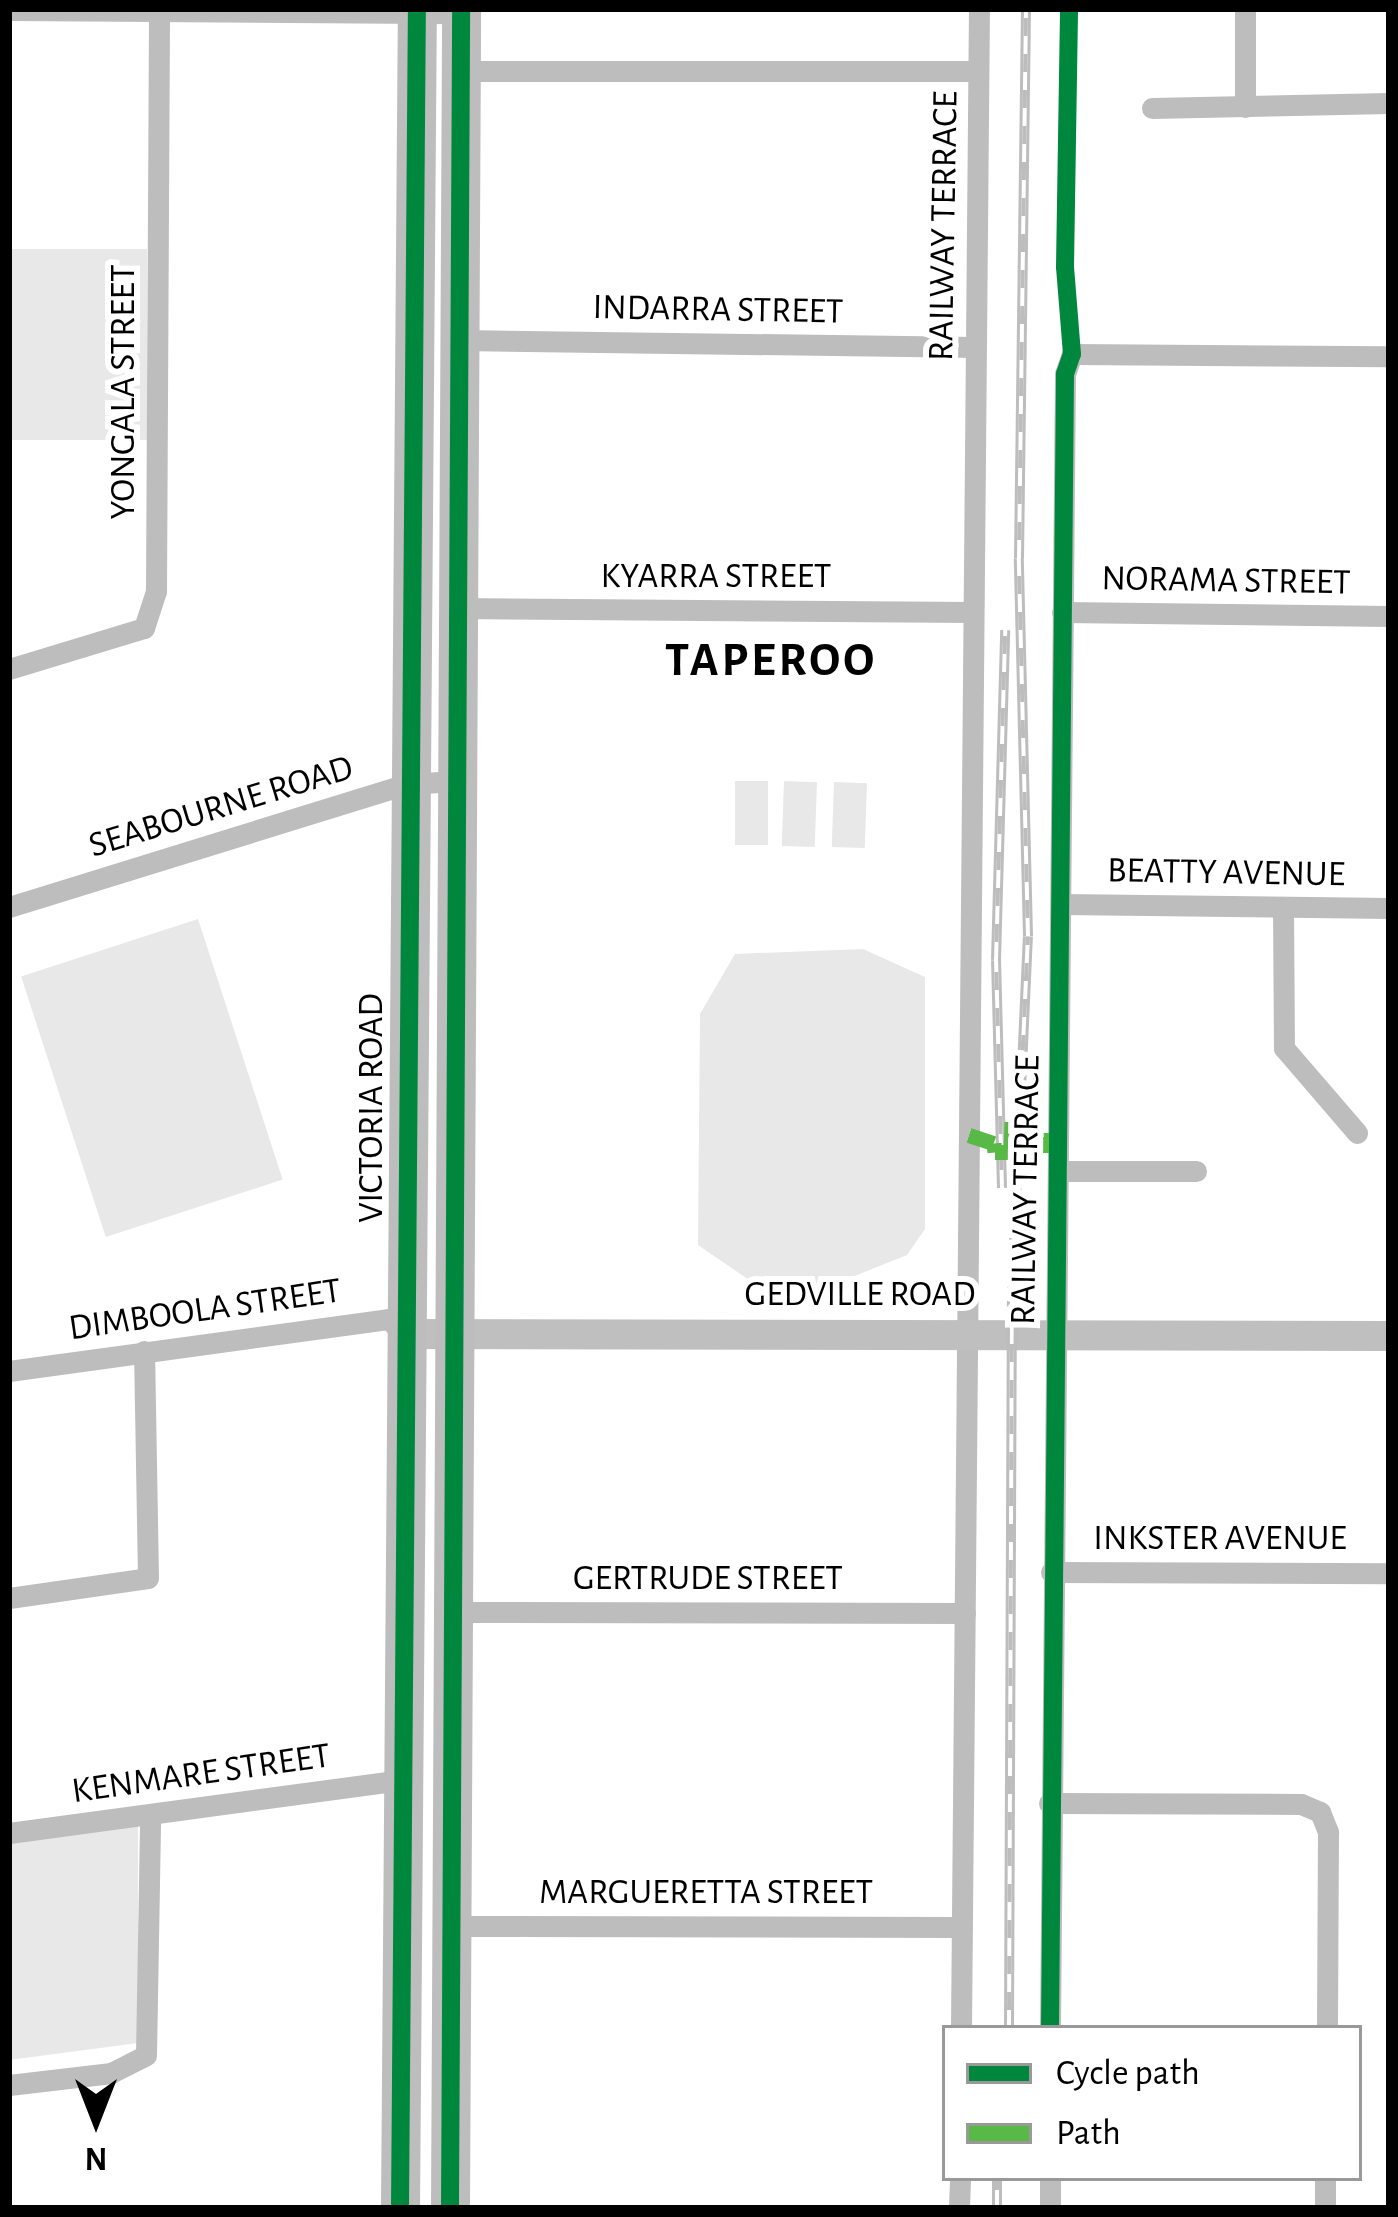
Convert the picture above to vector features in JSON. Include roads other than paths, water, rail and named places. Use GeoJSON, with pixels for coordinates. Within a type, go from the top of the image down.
{"type":"FeatureCollection","features":[{"type":"Feature","properties":{"kind":"highway","name":"VICTORIA ROAD"},"geometry":{"type":"LineString","coordinates":[[400,2208],[407,784],[417,11]]}},
{"type":"Feature","properties":{"kind":"highway"},"geometry":{"type":"LineString","coordinates":[[449,2208],[461,11]]}},
{"type":"Feature","properties":{"kind":"street","name":"RAILWAY TERRACE"},"geometry":{"type":"LineString","coordinates":[[961,2025],[979,9]]}},
{"type":"Feature","properties":{"kind":"street"},"geometry":{"type":"LineString","coordinates":[[1245,9],[1246,107]]}},
{"type":"Feature","properties":{"kind":"street"},"geometry":{"type":"LineString","coordinates":[[9,10],[461,11]]}},
{"type":"Feature","properties":{"kind":"street","name":"YONGALA STREET"},"geometry":{"type":"LineString","coordinates":[[9,669],[144,628],[156,591],[159,12]]}},
{"type":"Feature","properties":{"kind":"street"},"geometry":{"type":"LineString","coordinates":[[462,71],[978,71]]}},
{"type":"Feature","properties":{"kind":"street"},"geometry":{"type":"LineString","coordinates":[[1152,108],[1389,104]]}},
{"type":"Feature","properties":{"kind":"street","name":"INDARRA STREET"},"geometry":{"type":"LineString","coordinates":[[460,340],[976,346]]}},
{"type":"Feature","properties":{"kind":"street","name":"RAILWAY TERRACE"},"geometry":{"type":"LineString","coordinates":[[1050,2025],[1052,1358],[1060,1335],[1065,374],[1072,354],[1389,356]]}},
{"type":"Feature","properties":{"kind":"street","name":"KYARRA STREET"},"geometry":{"type":"LineString","coordinates":[[458,608],[973,613]]}},
{"type":"Feature","properties":{"kind":"street","name":"NORAMA STREET"},"geometry":{"type":"LineString","coordinates":[[1062,612],[1389,616]]}},
{"type":"Feature","properties":{"kind":"street","name":"SEABOURNE ROAD"},"geometry":{"type":"LineString","coordinates":[[9,907],[407,784],[455,782]]}},
{"type":"Feature","properties":{"kind":"street","name":"BEATTY AVENUE"},"geometry":{"type":"LineString","coordinates":[[1062,904],[1389,908]]}},
{"type":"Feature","properties":{"kind":"street"},"geometry":{"type":"LineString","coordinates":[[1283,907],[1283,1048],[1357,1133]]}},
{"type":"Feature","properties":{"kind":"street"},"geometry":{"type":"LineString","coordinates":[[1060,1171],[1196,1172]]}},
{"type":"Feature","properties":{"kind":"street","name":"DIMBOOLA STREET"},"geometry":{"type":"LineString","coordinates":[[9,1370],[389,1319],[403,1334]]}},
{"type":"Feature","properties":{"kind":"street","name":"GEDVILLE ROAD"},"geometry":{"type":"LineString","coordinates":[[403,1334],[1389,1336]]}},
{"type":"Feature","properties":{"kind":"street"},"geometry":{"type":"LineString","coordinates":[[9,1598],[148,1578],[144,1351]]}},
{"type":"Feature","properties":{"kind":"street","name":"INKSTER AVENUE"},"geometry":{"type":"LineString","coordinates":[[1051,1572],[1389,1573]]}},
{"type":"Feature","properties":{"kind":"street","name":"GERTRUDE STREET"},"geometry":{"type":"LineString","coordinates":[[451,1612],[964,1613]]}},
{"type":"Feature","properties":{"kind":"street","name":"KENMARE STREET"},"geometry":{"type":"LineString","coordinates":[[9,1833],[402,1780]]}},
{"type":"Feature","properties":{"kind":"street"},"geometry":{"type":"LineString","coordinates":[[1049,1803],[1300,1804],[1320,1812],[1328,1832],[1327,2025]]}},
{"type":"Feature","properties":{"kind":"street"},"geometry":{"type":"LineString","coordinates":[[9,2085],[111,2073],[146,2055],[150,1815]]}},
{"type":"Feature","properties":{"kind":"street","name":"MARGUERETTA STREET"},"geometry":{"type":"LineString","coordinates":[[449,1926],[962,1927]]}},
{"type":"Feature","properties":{"kind":"railway"},"geometry":{"type":"LineString","coordinates":[[1009,2025],[1012,1287],[1028,936],[1019,558],[1026,9]]}},
{"type":"Feature","properties":{"kind":"railway"},"geometry":{"type":"LineString","coordinates":[[1002,1188],[996,960],[1005,630]]}},
{"type":"Feature","properties":{"kind":"railway"},"geometry":{"type":"LineString","coordinates":[[997,2181],[997,2208]]}},
{"type":"Feature","properties":{"kind":"district","name":"TAPEROO"},"geometry":{"type":"Point","coordinates":[771,662]}}]}
